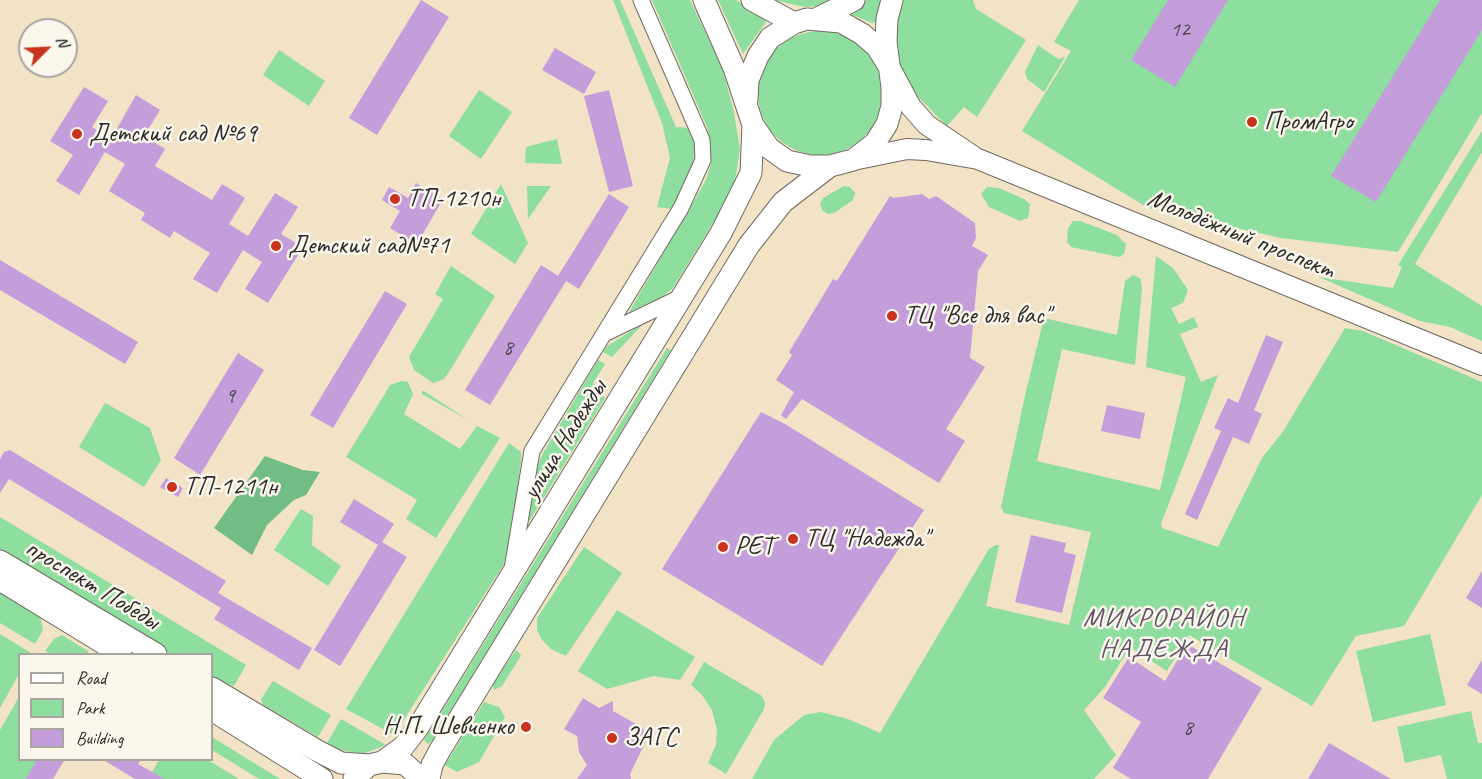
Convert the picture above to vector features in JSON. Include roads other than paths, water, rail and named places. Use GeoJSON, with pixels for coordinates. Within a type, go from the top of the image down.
{"type":"FeatureCollection","features":[{"type":"Feature","properties":{"kind":"main road","name":"Молодёжный проспект"},"geometry":{"type":"LineString","coordinates":[[704,0],[747,104],[753,125],[769,148],[787,161],[810,166],[830,166],[853,160],[875,143],[887,124],[892,106],[889,68],[877,47],[862,34],[841,22],[818,18],[794,22],[770,38],[758,56],[748,80],[747,104]]}},
{"type":"Feature","properties":{"kind":"main road"},"geometry":{"type":"LineString","coordinates":[[752,0],[794,22]]}},
{"type":"Feature","properties":{"kind":"main road"},"geometry":{"type":"LineString","coordinates":[[818,18],[854,0]]}},
{"type":"Feature","properties":{"kind":"main road"},"geometry":{"type":"LineString","coordinates":[[889,68],[886,42],[887,19],[892,0]]}},
{"type":"Feature","properties":{"kind":"main road","name":"улица Надежды"},"geometry":{"type":"LineString","coordinates":[[368,769],[403,747],[417,729],[685,295],[738,204],[751,173],[754,151],[753,125]]}},
{"type":"Feature","properties":{"kind":"main road"},"geometry":{"type":"LineString","coordinates":[[429,779],[432,765],[440,750],[749,245],[783,202],[830,166]]}},
{"type":"Feature","properties":{"kind":"main road","name":"проспект Победы"},"geometry":{"type":"LineString","coordinates":[[0,561],[154,653]]}},
{"type":"Feature","properties":{"kind":"main road","name":"проспект Победы"},"geometry":{"type":"LineString","coordinates":[[0,580],[119,653]]}},
{"type":"Feature","properties":{"kind":"main road"},"geometry":{"type":"LineString","coordinates":[[213,689],[341,763],[368,769],[405,764],[422,779]]}},
{"type":"Feature","properties":{"kind":"main road"},"geometry":{"type":"LineString","coordinates":[[213,711],[322,779]]}},
{"type":"Feature","properties":{"kind":"street"},"geometry":{"type":"LineString","coordinates":[[510,580],[532,451],[681,208],[703,160],[702,140],[641,0]]}},
{"type":"Feature","properties":{"kind":"street","name":"Молодёжный проспект"},"geometry":{"type":"LineString","coordinates":[[889,68],[911,107],[927,125],[978,159],[1482,364]]}},
{"type":"Feature","properties":{"kind":"street","name":"Молодёжный проспект"},"geometry":{"type":"LineString","coordinates":[[853,160],[907,149],[978,159]]}},
{"type":"Feature","properties":{"kind":"street"},"geometry":{"type":"LineString","coordinates":[[606,333],[685,295]]}},
{"type":"Feature","properties":{"kind":"place","name":"ПромАгро"},"geometry":{"type":"Point","coordinates":[1252,122]}},
{"type":"Feature","properties":{"kind":"place","name":"Детский сад №69"},"geometry":{"type":"Point","coordinates":[77,134]}},
{"type":"Feature","properties":{"kind":"place","name":"ТП-1210н"},"geometry":{"type":"Point","coordinates":[395,199]}},
{"type":"Feature","properties":{"kind":"place","name":"Детский сад№71"},"geometry":{"type":"Point","coordinates":[276,246]}},
{"type":"Feature","properties":{"kind":"place","name":"ТЦ \"Все для вас\""},"geometry":{"type":"Point","coordinates":[892,316]}},
{"type":"Feature","properties":{"kind":"place","name":"ТП-1211н"},"geometry":{"type":"Point","coordinates":[172,487]}},
{"type":"Feature","properties":{"kind":"place","name":"ТЦ \"Надежда\""},"geometry":{"type":"Point","coordinates":[793,539]}},
{"type":"Feature","properties":{"kind":"place","name":"РЕТ"},"geometry":{"type":"Point","coordinates":[723,547]}},
{"type":"Feature","properties":{"kind":"place","name":"Н.П. Шевченко"},"geometry":{"type":"Point","coordinates":[526,727]}},
{"type":"Feature","properties":{"kind":"place","name":"ЗАГС"},"geometry":{"type":"Point","coordinates":[612,738]}},
{"type":"Feature","properties":{"kind":"district","name":"МИКРОРАЙОН НАДЕЖДА"},"geometry":{"type":"Point","coordinates":[1164,634]}}]}
